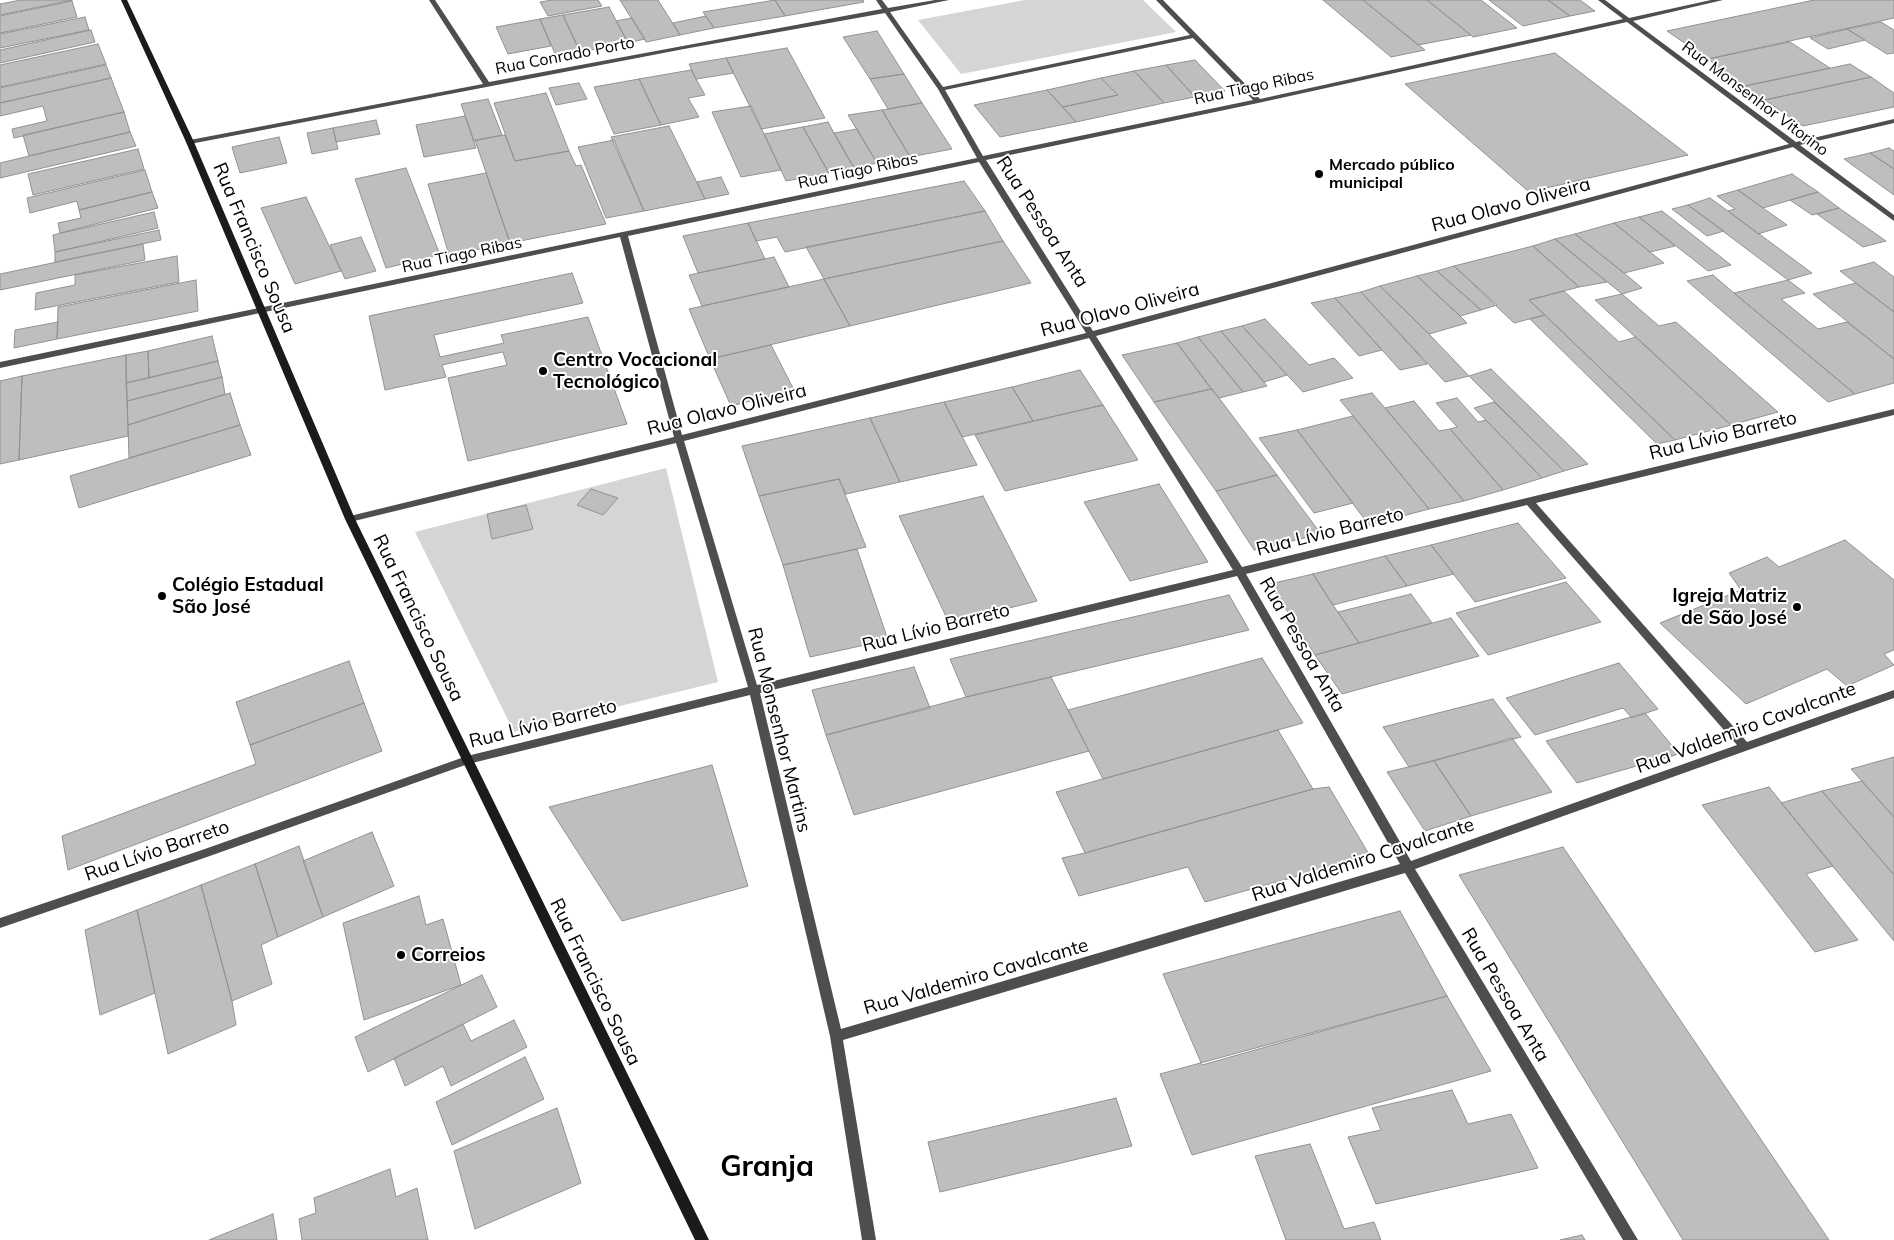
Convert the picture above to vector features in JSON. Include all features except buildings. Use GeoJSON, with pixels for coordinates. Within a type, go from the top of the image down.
{"type":"FeatureCollection","features":[{"type":"Feature","properties":{"kind":"street","name":"Rua Francisco Sousa"},"geometry":{"type":"LineString","coordinates":[[124,0],[190,142],[350,518],[702,1240]]}},
{"type":"Feature","properties":{"kind":"street"},"geometry":{"type":"LineString","coordinates":[[432,0],[487,85]]}},
{"type":"Feature","properties":{"kind":"street","name":"Rua Pessoa Anta"},"geometry":{"type":"LineString","coordinates":[[878,0],[941,89],[981,159],[1093,334],[1240,572],[1408,867],[1631,1240]]}},
{"type":"Feature","properties":{"kind":"street","name":"Rua Conrado Porto"},"geometry":{"type":"LineString","coordinates":[[190,142],[946,0]]}},
{"type":"Feature","properties":{"kind":"street"},"geometry":{"type":"LineString","coordinates":[[1159,0],[1258,101]]}},
{"type":"Feature","properties":{"kind":"street","name":"Rua Monsenhor Vitorino"},"geometry":{"type":"LineString","coordinates":[[1601,0],[1894,219]]}},
{"type":"Feature","properties":{"kind":"street","name":"Rua Tiago Ribas"},"geometry":{"type":"LineString","coordinates":[[0,365],[624,236],[1720,0]]}},
{"type":"Feature","properties":{"kind":"street"},"geometry":{"type":"LineString","coordinates":[[941,89],[1194,36]]}},
{"type":"Feature","properties":{"kind":"street","name":"Rua Olavo Oliveira"},"geometry":{"type":"LineString","coordinates":[[350,518],[679,439],[1093,334],[1794,145],[1894,121]]}},
{"type":"Feature","properties":{"kind":"street","name":"Rua Monsenhor Martins"},"geometry":{"type":"LineString","coordinates":[[624,236],[679,439],[754,691],[836,1036],[869,1240]]}},
{"type":"Feature","properties":{"kind":"street","name":"Rua Lívio Barreto"},"geometry":{"type":"LineString","coordinates":[[0,923],[203,854],[467,760],[1894,412]]}},
{"type":"Feature","properties":{"kind":"street"},"geometry":{"type":"LineString","coordinates":[[1530,502],[1744,746]]}},
{"type":"Feature","properties":{"kind":"street","name":"Rua Valdemiro Cavalcante"},"geometry":{"type":"LineString","coordinates":[[836,1036],[1408,867],[1894,694]]}},
{"type":"Feature","properties":{"kind":"shaded area"},"geometry":{"type":"Polygon","coordinates":[[[1025,0],[1143,0],[1176,32],[961,74],[918,20],[1025,0]]]}},
{"type":"Feature","properties":{"kind":"shaded area"},"geometry":{"type":"Polygon","coordinates":[[[666,468],[718,682],[514,732],[415,532],[666,468]]]}},
{"type":"Feature","properties":{"kind":"place","name":"Mercado público municipal"},"geometry":{"type":"Point","coordinates":[1319,174]}},
{"type":"Feature","properties":{"kind":"place","name":"Centro Vocacional Tecnológico"},"geometry":{"type":"Point","coordinates":[543,371]}},
{"type":"Feature","properties":{"kind":"place","name":"Colégio Estadual São José"},"geometry":{"type":"Point","coordinates":[162,596]}},
{"type":"Feature","properties":{"kind":"place","name":"Igreja Matriz de São José"},"geometry":{"type":"Point","coordinates":[1797,607]}},
{"type":"Feature","properties":{"kind":"place","name":"Correios"},"geometry":{"type":"Point","coordinates":[401,955]}},
{"type":"Feature","properties":{"kind":"district","name":"Granja"},"geometry":{"type":"Point","coordinates":[767,1167]}}]}
